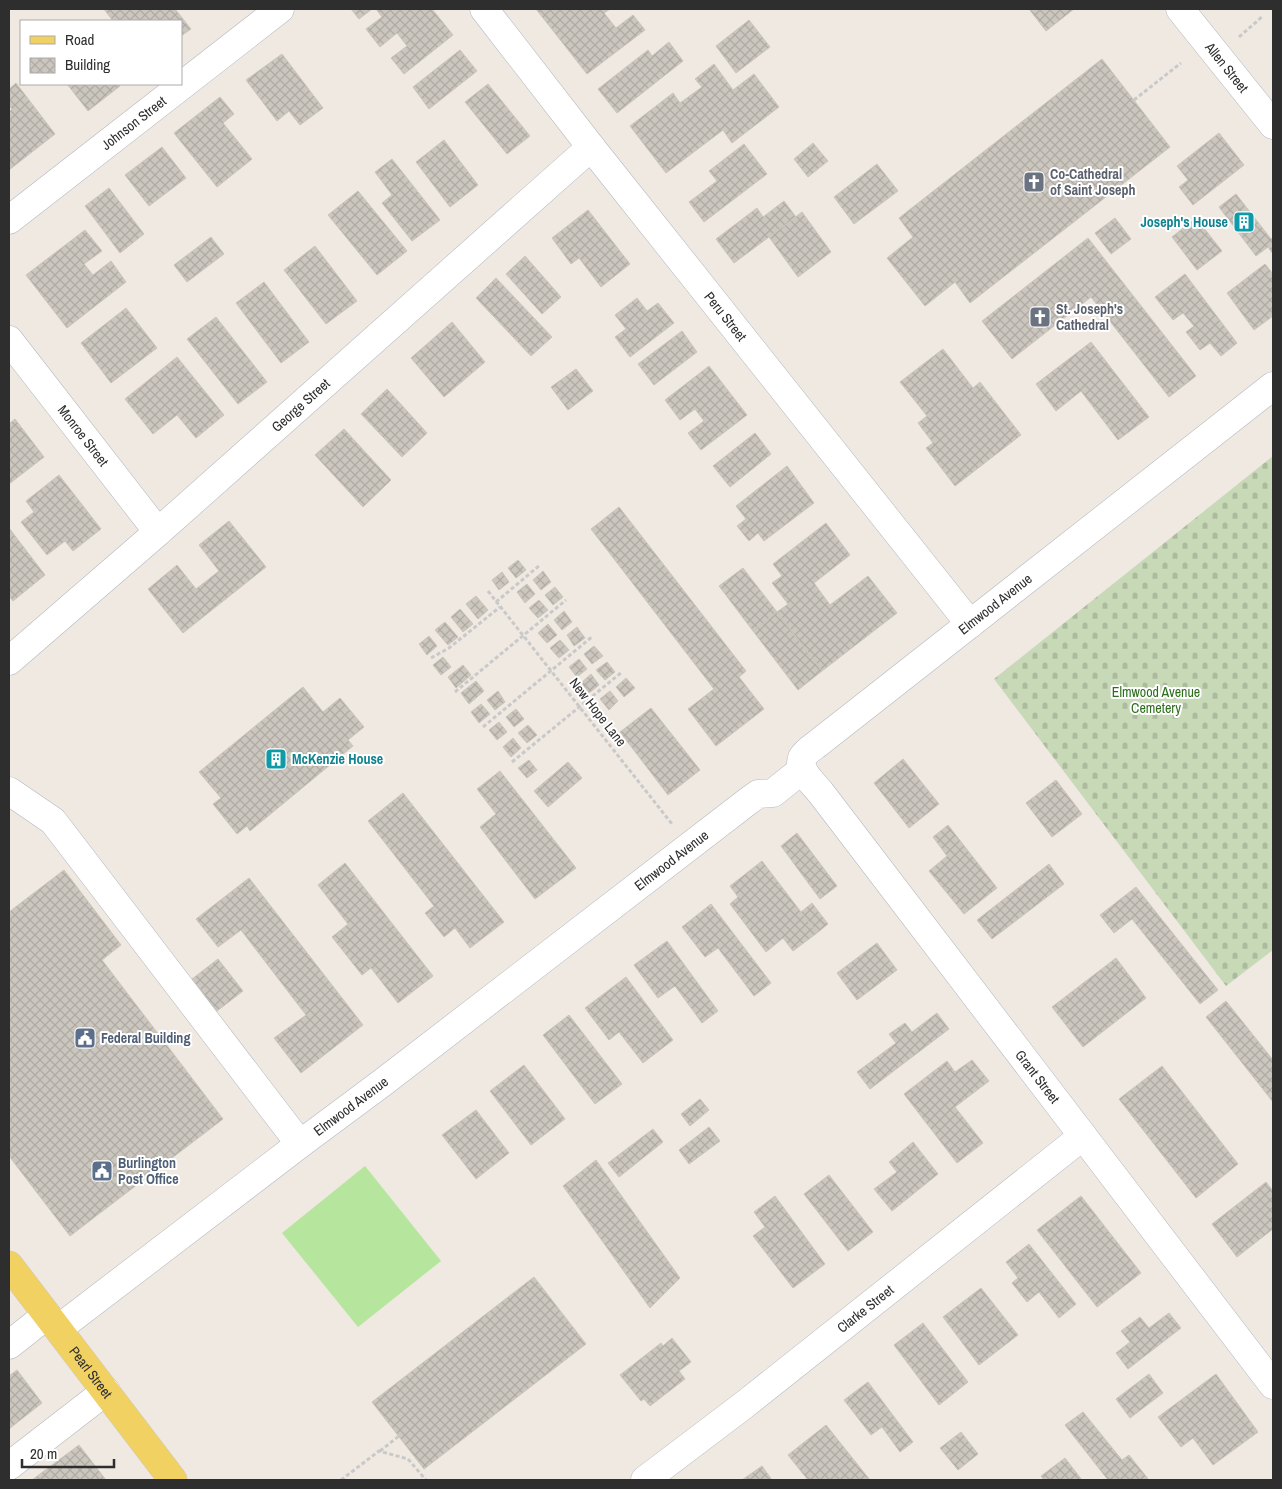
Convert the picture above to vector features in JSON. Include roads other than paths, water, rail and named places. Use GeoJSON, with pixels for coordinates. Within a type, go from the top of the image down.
{"type":"FeatureCollection","features":[{"type":"Feature","properties":{"kind":"main road","name":"Pearl Street"},"geometry":{"type":"LineString","coordinates":[[9,1265],[173,1480]]}},
{"type":"Feature","properties":{"kind":"street","name":"Johnson Street"},"geometry":{"type":"LineString","coordinates":[[9,220],[280,9]]}},
{"type":"Feature","properties":{"kind":"street","name":"Peru Street"},"geometry":{"type":"LineString","coordinates":[[484,9],[591,147],[970,624]]}},
{"type":"Feature","properties":{"kind":"street","name":"Allen Street"},"geometry":{"type":"LineString","coordinates":[[1180,9],[1273,126]]}},
{"type":"Feature","properties":{"kind":"street","name":"George Street"},"geometry":{"type":"LineString","coordinates":[[9,661],[158,532],[591,147]]}},
{"type":"Feature","properties":{"kind":"street","name":"Monroe Street"},"geometry":{"type":"LineString","coordinates":[[9,340],[158,532]]}},
{"type":"Feature","properties":{"kind":"street","name":"Elmwood Avenue"},"geometry":{"type":"LineString","coordinates":[[9,1345],[53,1322],[300,1144],[758,794],[773,793],[802,769],[802,757],[806,753],[1273,386]]}},
{"type":"Feature","properties":{"kind":"street","name":"Grant Street"},"geometry":{"type":"LineString","coordinates":[[802,769],[1273,1385]]}},
{"type":"Feature","properties":{"kind":"street"},"geometry":{"type":"LineString","coordinates":[[9,791],[53,821],[300,1144]]}},
{"type":"Feature","properties":{"kind":"street","name":"Clarke Street"},"geometry":{"type":"LineString","coordinates":[[645,1480],[744,1405],[1082,1136]]}},
{"type":"Feature","properties":{"kind":"street"},"geometry":{"type":"LineString","coordinates":[[9,1466],[106,1391]]}},
{"type":"Feature","properties":{"kind":"place","name":"Co-Cathedral of Saint Joseph"},"geometry":{"type":"Point","coordinates":[1034,182]}},
{"type":"Feature","properties":{"kind":"place","name":"Joseph's House"},"geometry":{"type":"Point","coordinates":[1244,222]}},
{"type":"Feature","properties":{"kind":"place","name":"St. Joseph's Cathedral"},"geometry":{"type":"Point","coordinates":[1040,317]}},
{"type":"Feature","properties":{"kind":"place","name":"McKenzie House"},"geometry":{"type":"Point","coordinates":[276,759]}},
{"type":"Feature","properties":{"kind":"place","name":"Federal Building"},"geometry":{"type":"Point","coordinates":[85,1038]}},
{"type":"Feature","properties":{"kind":"place","name":"Burlington Post Office"},"geometry":{"type":"Point","coordinates":[102,1171]}},
{"type":"Feature","properties":{"kind":"park label","name":"Elmwood Avenue Cemetery"},"geometry":{"type":"Point","coordinates":[1156,700]}}]}
